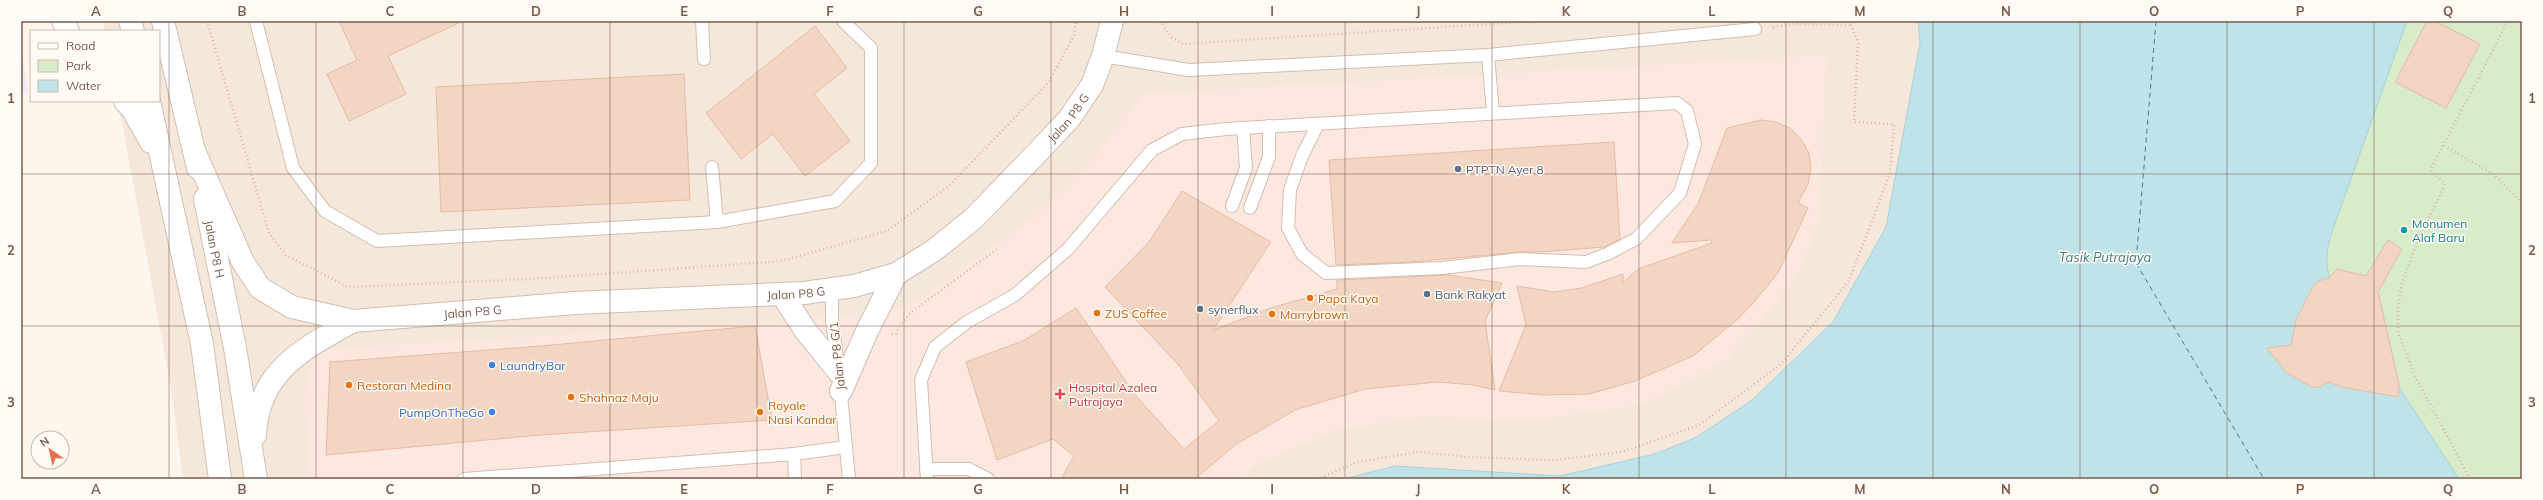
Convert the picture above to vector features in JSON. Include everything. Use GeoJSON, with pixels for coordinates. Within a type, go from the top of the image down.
{"type":"FeatureCollection","features":[{"type":"Feature","properties":{"kind":"street"},"geometry":{"type":"LineString","coordinates":[[63,21],[68,30]]}},
{"type":"Feature","properties":{"kind":"street","name":"Jalan P8 H"},"geometry":{"type":"LineString","coordinates":[[163,21],[195,153],[236,348],[255,471]]}},
{"type":"Feature","properties":{"kind":"street","name":"Jalan P8 G"},"geometry":{"type":"LineString","coordinates":[[195,153],[242,262],[260,288],[292,307],[353,321],[575,303],[782,294],[832,289],[864,284],[896,274],[933,251],[973,219],[1069,119],[1092,85],[1103,56],[1112,21]]}},
{"type":"Feature","properties":{"kind":"street"},"geometry":{"type":"LineString","coordinates":[[126,102],[133,110],[163,164]]}},
{"type":"Feature","properties":{"kind":"street"},"geometry":{"type":"LineString","coordinates":[[149,102],[202,344],[220,479]]}},
{"type":"Feature","properties":{"kind":"street"},"geometry":{"type":"LineString","coordinates":[[782,294],[840,382],[896,274]]}},
{"type":"Feature","properties":{"kind":"street","name":"Jalan P8 G"},"geometry":{"type":"LineString","coordinates":[[255,471],[256,420],[266,389],[280,368],[317,341],[353,321]]}},
{"type":"Feature","properties":{"kind":"lane"},"geometry":{"type":"LineString","coordinates":[[256,21],[293,168],[325,211],[377,241],[717,222],[835,201],[871,163],[871,48],[842,21]]}},
{"type":"Feature","properties":{"kind":"lane"},"geometry":{"type":"LineString","coordinates":[[702,21],[704,59]]}},
{"type":"Feature","properties":{"kind":"lane"},"geometry":{"type":"LineString","coordinates":[[1103,56],[1189,70],[1488,55],[1754,29]]}},
{"type":"Feature","properties":{"kind":"lane"},"geometry":{"type":"LineString","coordinates":[[1488,55],[1493,113]]}},
{"type":"Feature","properties":{"kind":"lane"},"geometry":{"type":"LineString","coordinates":[[988,479],[969,469],[927,474],[921,380],[935,347],[967,322],[1015,295],[1068,249],[1152,150],[1182,134],[1269,126],[1677,103],[1687,111],[1695,144],[1680,193],[1636,239],[1586,262],[1520,259],[1442,268],[1326,273],[1302,254],[1288,228],[1290,190],[1302,156],[1318,124]]}},
{"type":"Feature","properties":{"kind":"lane"},"geometry":{"type":"LineString","coordinates":[[1250,208],[1269,157],[1269,126]]}},
{"type":"Feature","properties":{"kind":"lane"},"geometry":{"type":"LineString","coordinates":[[1232,206],[1246,168],[1243,128]]}},
{"type":"Feature","properties":{"kind":"lane"},"geometry":{"type":"LineString","coordinates":[[712,166],[717,222]]}},
{"type":"Feature","properties":{"kind":"lane","name":"Jalan P8 G/1"},"geometry":{"type":"LineString","coordinates":[[832,289],[832,320],[840,382],[849,479]]}},
{"type":"Feature","properties":{"kind":"lane"},"geometry":{"type":"LineString","coordinates":[[464,479],[794,454],[846,447]]}},
{"type":"Feature","properties":{"kind":"lane"},"geometry":{"type":"LineString","coordinates":[[794,454],[795,479]]}},
{"type":"Feature","properties":{"kind":"path"},"geometry":{"type":"LineString","coordinates":[[1160,21],[1170,37],[1183,44],[1536,21]]}},
{"type":"Feature","properties":{"kind":"path"},"geometry":{"type":"LineString","coordinates":[[1316,479],[1357,462],[1419,452],[1469,457],[1554,460],[1622,452],[1699,425],[1781,364],[1849,281],[1890,174],[1894,124],[1854,122],[1858,42],[1849,21]]}},
{"type":"Feature","properties":{"kind":"path"},"geometry":{"type":"LineString","coordinates":[[2470,479],[2414,374],[2398,332],[2398,308],[2402,283],[2418,240],[2444,187],[2444,182],[2432,172],[2508,21]]}},
{"type":"Feature","properties":{"kind":"path"},"geometry":{"type":"LineString","coordinates":[[1754,29],[1794,23],[1850,25]]}},
{"type":"Feature","properties":{"kind":"path"},"geometry":{"type":"LineString","coordinates":[[2444,146],[2492,173],[2522,203]]}},
{"type":"Feature","properties":{"kind":"path"},"geometry":{"type":"LineString","coordinates":[[867,331],[896,334],[899,327],[910,313],[997,249]]}},
{"type":"Feature","properties":{"kind":"shaded area"},"geometry":{"type":"Polygon","coordinates":[[[103,21],[2047,21],[1963,479],[183,479],[172,394],[118,102],[160,102],[160,30],[105,30],[103,21]]]}},
{"type":"Feature","properties":{"kind":"shaded area"},"geometry":{"type":"Polygon","coordinates":[[[21,48],[28,93],[21,93],[21,48]]]}},
{"type":"Feature","properties":{"kind":"shaded area"},"geometry":{"type":"Polygon","coordinates":[[[1826,55],[1820,215],[1799,275],[1727,360],[1642,405],[1525,422],[1428,416],[1333,431],[1255,466],[1242,479],[310,479],[304,396],[316,349],[754,324],[907,308],[1028,222],[1087,166],[1144,94],[1826,55]]]}},
{"type":"Feature","properties":{"kind":"green space"},"geometry":{"type":"Polygon","coordinates":[[[2407,21],[2522,21],[2522,479],[2459,479],[2334,288],[2329,275],[2327,256],[2331,235],[2407,21]]]}},
{"type":"Feature","properties":{"kind":"water","name":"Tasik Putrajaya"},"geometry":{"type":"Polygon","coordinates":[[[1918,21],[2407,21],[2331,235],[2327,262],[2329,275],[2334,288],[2459,479],[1343,479],[1395,466],[1560,476],[1655,454],[1697,437],[1752,400],[1833,322],[1886,227],[1920,43],[1918,21]]]}},
{"type":"Feature","properties":{"kind":"building"},"geometry":{"type":"Polygon","coordinates":[[[339,21],[463,21],[388,56],[406,94],[349,121],[327,74],[357,60],[339,21]]]}},
{"type":"Feature","properties":{"kind":"building"},"geometry":{"type":"Polygon","coordinates":[[[2427,21],[2435,21],[2480,44],[2446,108],[2395,82],[2427,21]]]}},
{"type":"Feature","properties":{"kind":"building"},"geometry":{"type":"Polygon","coordinates":[[[815,26],[847,68],[814,94],[850,141],[805,176],[773,134],[741,159],[706,113],[815,26]]]}},
{"type":"Feature","properties":{"kind":"building"},"geometry":{"type":"Polygon","coordinates":[[[684,74],[690,200],[441,212],[436,87],[684,74]]]}},
{"type":"Feature","properties":{"kind":"building"},"geometry":{"type":"Polygon","coordinates":[[[1761,120],[1776,122],[1790,128],[1801,139],[1809,153],[1811,168],[1808,184],[1798,203],[1808,208],[1778,273],[1738,319],[1693,356],[1635,381],[1589,394],[1543,395],[1499,391],[1526,325],[1517,286],[1554,292],[1582,288],[1623,274],[1623,283],[1638,269],[1712,243],[1711,240],[1672,243],[1698,204],[1727,128],[1761,120]]]}},
{"type":"Feature","properties":{"kind":"building"},"geometry":{"type":"Polygon","coordinates":[[[1614,142],[1620,239],[1604,247],[1540,252],[1519,252],[1413,262],[1336,265],[1329,160],[1614,142]]]}},
{"type":"Feature","properties":{"kind":"building"},"geometry":{"type":"Polygon","coordinates":[[[1182,191],[1271,242],[1213,330],[1271,308],[1337,289],[1337,280],[1448,275],[1502,283],[1485,321],[1495,390],[1473,385],[1438,382],[1365,389],[1295,410],[1235,445],[1195,479],[1061,479],[1074,456],[1053,439],[997,460],[966,362],[1023,341],[1076,308],[1135,395],[1184,449],[1219,421],[1177,363],[1105,287],[1149,242],[1182,191]]]}},
{"type":"Feature","properties":{"kind":"building"},"geometry":{"type":"Polygon","coordinates":[[[2388,240],[2402,249],[2378,292],[2399,384],[2398,397],[2342,387],[2329,382],[2319,387],[2312,387],[2287,373],[2267,348],[2291,345],[2296,320],[2312,288],[2318,281],[2329,278],[2337,269],[2366,276],[2388,240]]]}},
{"type":"Feature","properties":{"kind":"building"},"geometry":{"type":"Polygon","coordinates":[[[755,326],[772,420],[540,435],[326,455],[330,362],[541,346],[755,326]]]}},
{"type":"Feature","properties":{"kind":"ferry route"},"geometry":{"type":"LineString","coordinates":[[2156,21],[2136,263],[2264,479]]}},
{"type":"Feature","properties":{"kind":"place","name":"PTPTN Ayer 8"},"geometry":{"type":"Point","coordinates":[1458,169]}},
{"type":"Feature","properties":{"kind":"place","name":"Monumen Alaf Baru"},"geometry":{"type":"Point","coordinates":[2404,230]}},
{"type":"Feature","properties":{"kind":"place","name":"Bank Rakyat"},"geometry":{"type":"Point","coordinates":[1427,294]}},
{"type":"Feature","properties":{"kind":"place","name":"Papa Kaya"},"geometry":{"type":"Point","coordinates":[1310,298]}},
{"type":"Feature","properties":{"kind":"place","name":"synerflux"},"geometry":{"type":"Point","coordinates":[1200,309]}},
{"type":"Feature","properties":{"kind":"place","name":"ZUS Coffee"},"geometry":{"type":"Point","coordinates":[1097,313]}},
{"type":"Feature","properties":{"kind":"place","name":"Marrybrown"},"geometry":{"type":"Point","coordinates":[1272,314]}},
{"type":"Feature","properties":{"kind":"place","name":"LaundryBar"},"geometry":{"type":"Point","coordinates":[492,365]}},
{"type":"Feature","properties":{"kind":"place","name":"Restoran Medina"},"geometry":{"type":"Point","coordinates":[349,385]}},
{"type":"Feature","properties":{"kind":"place","name":"Hospital Azalea Putrajaya"},"geometry":{"type":"Point","coordinates":[1060,394]}},
{"type":"Feature","properties":{"kind":"place","name":"Shahnaz Maju"},"geometry":{"type":"Point","coordinates":[571,397]}},
{"type":"Feature","properties":{"kind":"place","name":"PumpOnTheGo"},"geometry":{"type":"Point","coordinates":[492,412]}},
{"type":"Feature","properties":{"kind":"place","name":"Royale Nasi Kandar"},"geometry":{"type":"Point","coordinates":[760,412]}}]}
